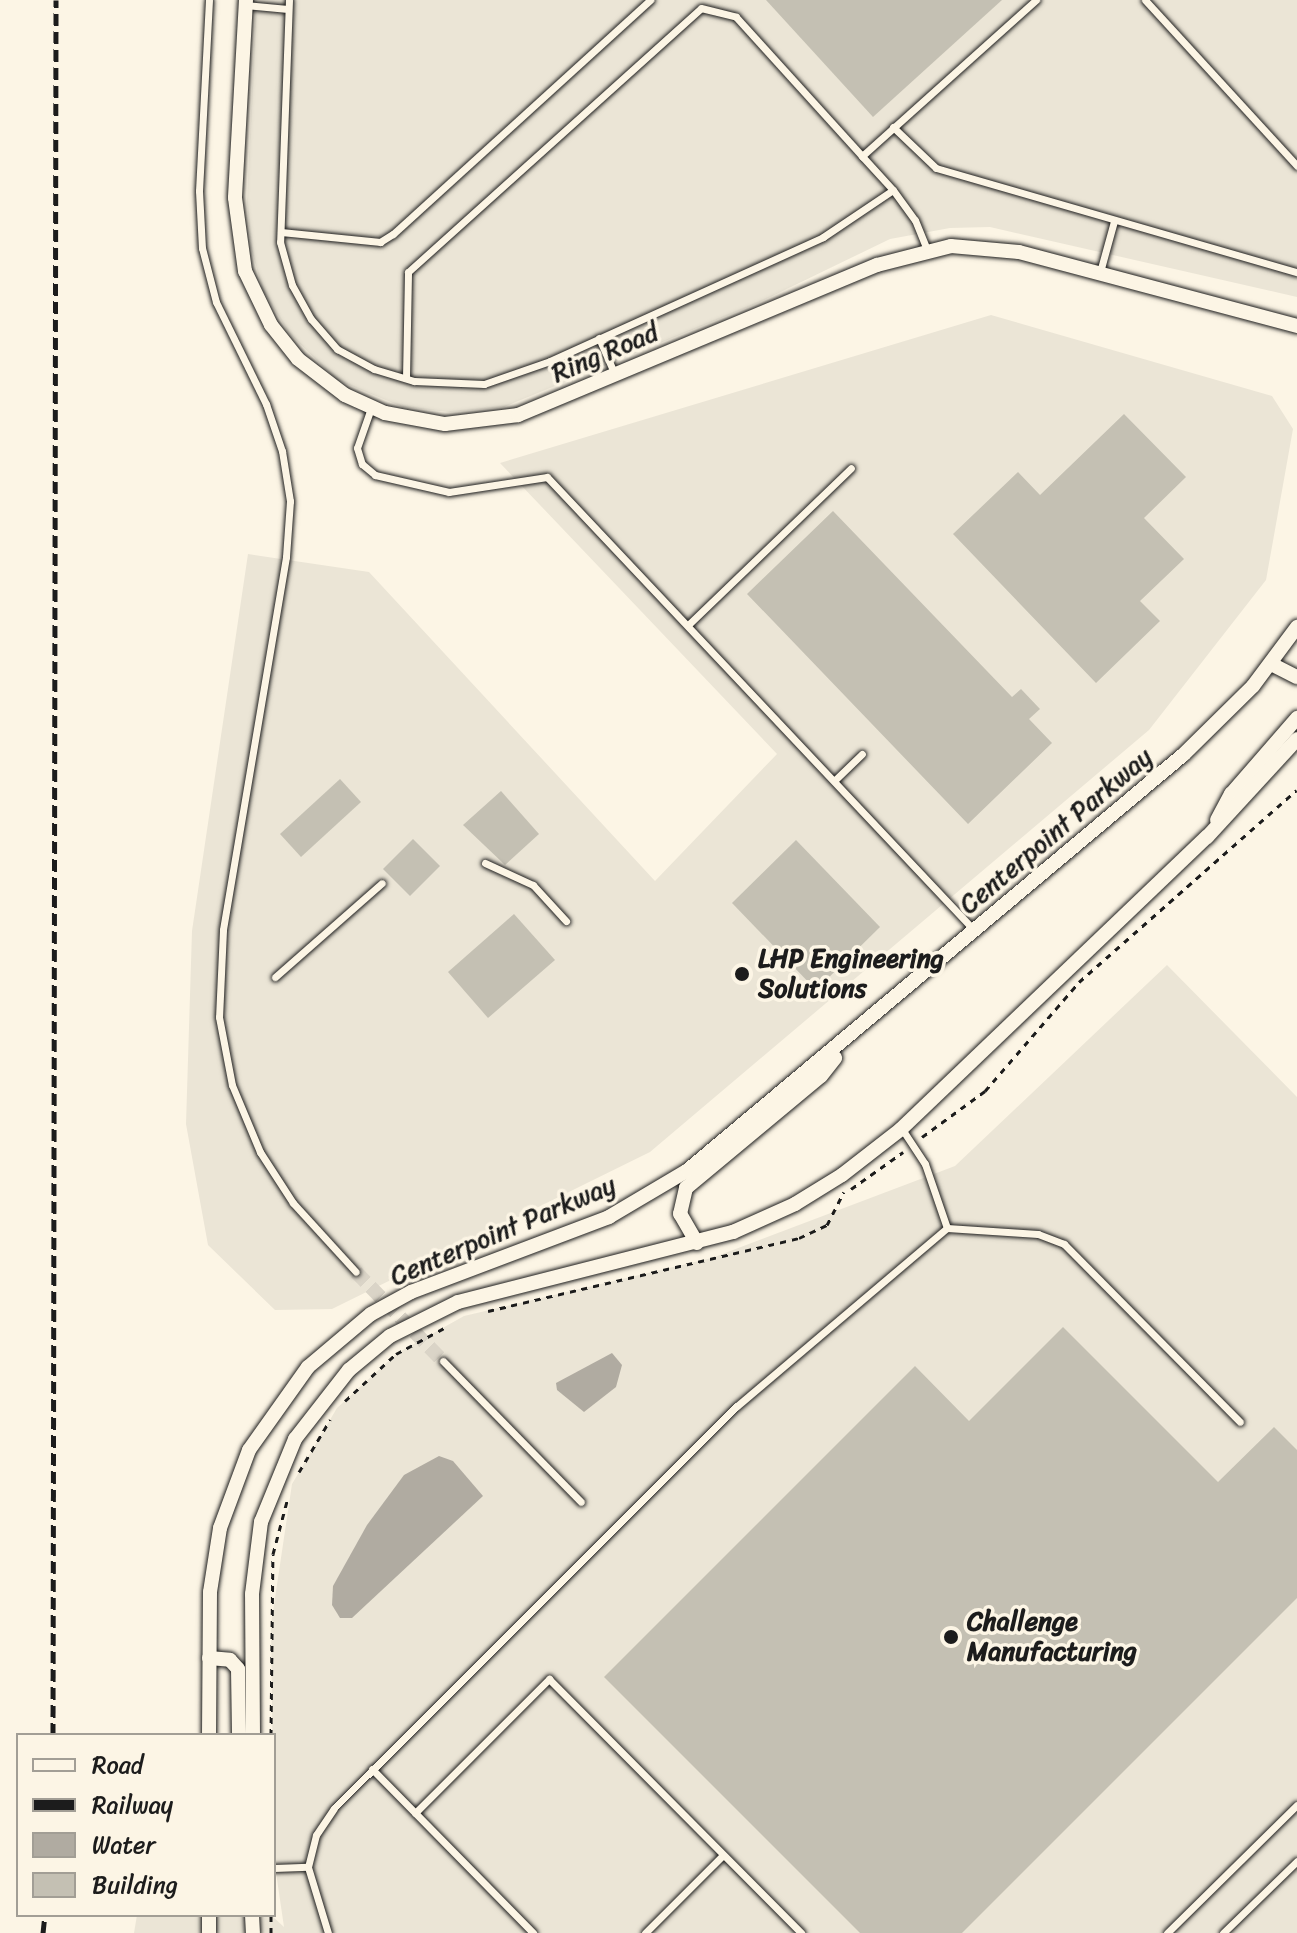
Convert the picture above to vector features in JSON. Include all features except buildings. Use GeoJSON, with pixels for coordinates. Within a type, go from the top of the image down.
{"type":"FeatureCollection","features":[{"type":"Feature","properties":{"kind":"street","name":"Ring Road"},"geometry":{"type":"LineString","coordinates":[[246,3],[235,198],[245,271],[263,312],[289,348],[332,387],[371,408],[430,423],[490,421],[615,375],[855,274],[927,250],[993,247],[1297,326]]}},
{"type":"Feature","properties":{"kind":"street","name":"Centerpoint Parkway"},"geometry":{"type":"LineString","coordinates":[[209,1733],[212,1569],[232,1489],[267,1419],[308,1367],[371,1314],[411,1292],[609,1217],[675,1178],[855,1032],[1218,724],[1271,664],[1297,627]]}},
{"type":"Feature","properties":{"kind":"street"},"geometry":{"type":"LineString","coordinates":[[1271,664],[1297,677]]}},
{"type":"Feature","properties":{"kind":"street"},"geometry":{"type":"LineString","coordinates":[[1207,837],[1231,794],[1297,718]]}},
{"type":"Feature","properties":{"kind":"street","name":"Centerpoint Parkway"},"geometry":{"type":"LineString","coordinates":[[253,1733],[252,1594],[261,1522],[295,1439],[323,1399],[390,1336],[458,1302],[697,1243],[795,1204],[901,1129],[1207,837],[1297,739]]}},
{"type":"Feature","properties":{"kind":"street"},"geometry":{"type":"LineString","coordinates":[[697,1243],[680,1214],[686,1188],[821,1076],[855,1032]]}},
{"type":"Feature","properties":{"kind":"street"},"geometry":{"type":"LineString","coordinates":[[209,1658],[230,1660],[238,1669],[239,1733]]}},
{"type":"Feature","properties":{"kind":"lane"},"geometry":{"type":"LineString","coordinates":[[209,0],[199,191],[202,248],[216,302],[274,427],[290,501],[286,557],[219,953],[219,1017],[232,1085],[260,1152],[293,1203],[356,1272]]}},
{"type":"Feature","properties":{"kind":"lane"},"geometry":{"type":"LineString","coordinates":[[281,232],[380,242],[393,234],[650,0]]}},
{"type":"Feature","properties":{"kind":"lane"},"geometry":{"type":"LineString","coordinates":[[862,156],[1036,0]]}},
{"type":"Feature","properties":{"kind":"lane"},"geometry":{"type":"LineString","coordinates":[[1145,0],[1297,166]]}},
{"type":"Feature","properties":{"kind":"lane"},"geometry":{"type":"LineString","coordinates":[[246,3],[288,4],[281,232],[292,285],[311,319],[337,349],[374,369],[406,378],[484,384],[599,338],[823,237],[893,190]]}},
{"type":"Feature","properties":{"kind":"lane"},"geometry":{"type":"LineString","coordinates":[[406,378],[408,272],[701,8],[736,17],[893,190],[915,220],[927,250]]}},
{"type":"Feature","properties":{"kind":"lane"},"geometry":{"type":"LineString","coordinates":[[893,127],[936,168],[1297,272]]}},
{"type":"Feature","properties":{"kind":"lane"},"geometry":{"type":"LineString","coordinates":[[1100,273],[1114,221]]}},
{"type":"Feature","properties":{"kind":"lane"},"geometry":{"type":"LineString","coordinates":[[599,338],[615,375]]}},
{"type":"Feature","properties":{"kind":"lane"},"geometry":{"type":"LineString","coordinates":[[371,408],[357,448],[362,464],[375,475],[449,492],[547,477],[836,779],[975,931]]}},
{"type":"Feature","properties":{"kind":"lane"},"geometry":{"type":"LineString","coordinates":[[688,625],[851,468]]}},
{"type":"Feature","properties":{"kind":"lane"},"geometry":{"type":"LineString","coordinates":[[836,779],[862,754]]}},
{"type":"Feature","properties":{"kind":"lane"},"geometry":{"type":"LineString","coordinates":[[485,863],[533,885],[566,921]]}},
{"type":"Feature","properties":{"kind":"lane"},"geometry":{"type":"LineString","coordinates":[[275,977],[382,883]]}},
{"type":"Feature","properties":{"kind":"lane"},"geometry":{"type":"LineString","coordinates":[[901,1129],[925,1164],[947,1228]]}},
{"type":"Feature","properties":{"kind":"lane"},"geometry":{"type":"LineString","coordinates":[[328,1933],[308,1867],[324,1821],[372,1769],[737,1406],[947,1228],[1038,1234],[1064,1244],[1240,1422]]}},
{"type":"Feature","properties":{"kind":"lane"},"geometry":{"type":"LineString","coordinates":[[443,1361],[581,1502]]}},
{"type":"Feature","properties":{"kind":"lane"},"geometry":{"type":"LineString","coordinates":[[415,1813],[549,1679],[801,1933]]}},
{"type":"Feature","properties":{"kind":"lane"},"geometry":{"type":"LineString","coordinates":[[372,1769],[533,1933]]}},
{"type":"Feature","properties":{"kind":"lane"},"geometry":{"type":"LineString","coordinates":[[1167,1933],[1297,1805]]}},
{"type":"Feature","properties":{"kind":"lane"},"geometry":{"type":"LineString","coordinates":[[645,1933],[723,1855]]}},
{"type":"Feature","properties":{"kind":"lane"},"geometry":{"type":"LineString","coordinates":[[1223,1933],[1297,1861]]}},
{"type":"Feature","properties":{"kind":"lane"},"geometry":{"type":"LineString","coordinates":[[276,1868],[308,1867]]}},
{"type":"Feature","properties":{"kind":"path"},"geometry":{"type":"LineString","coordinates":[[937,1123],[985,1091],[1079,982],[1297,790]]}},
{"type":"Feature","properties":{"kind":"path"},"geometry":{"type":"LineString","coordinates":[[479,1313],[799,1238],[823,1229],[844,1192],[886,1165]]}},
{"type":"Feature","properties":{"kind":"path"},"geometry":{"type":"LineString","coordinates":[[292,1484],[337,1408],[396,1354],[450,1324]]}},
{"type":"Feature","properties":{"kind":"path"},"geometry":{"type":"LineString","coordinates":[[271,1733],[273,1554],[288,1498]]}},
{"type":"Feature","properties":{"kind":"shaded area"},"geometry":{"type":"Polygon","coordinates":[[[256,0],[1297,0],[1297,297],[990,227],[950,228],[890,239],[758,303],[504,407],[450,412],[403,407],[337,380],[289,333],[263,291],[251,248],[247,202],[256,0]]]}},
{"type":"Feature","properties":{"kind":"shaded area"},"geometry":{"type":"Polygon","coordinates":[[[991,315],[1272,396],[1293,429],[1266,580],[1149,730],[650,1152],[332,1309],[275,1310],[208,1245],[186,1124],[192,931],[248,554],[369,572],[655,881],[777,754],[500,463],[991,315]]]}},
{"type":"Feature","properties":{"kind":"shaded area"},"geometry":{"type":"Polygon","coordinates":[[[1167,965],[1297,1097],[1297,1933],[134,1933],[137,1917],[273,1917],[284,1927],[276,1873],[276,1733],[272,1733],[271,1625],[292,1484],[337,1408],[396,1354],[464,1316],[712,1258],[955,1166],[1167,965]]]}},
{"type":"Feature","properties":{"kind":"water"},"geometry":{"type":"Polygon","coordinates":[[[612,1353],[622,1365],[616,1387],[584,1412],[557,1390],[556,1383],[612,1353]]]}},
{"type":"Feature","properties":{"kind":"water"},"geometry":{"type":"Polygon","coordinates":[[[439,1456],[453,1461],[483,1496],[352,1618],[340,1618],[332,1605],[333,1586],[367,1525],[404,1475],[439,1456]]]}},
{"type":"Feature","properties":{"kind":"tunnel"},"geometry":{"type":"LineString","coordinates":[[356,1272],[443,1361]]}},
{"type":"Feature","properties":{"kind":"railway"},"geometry":{"type":"LineString","coordinates":[[53,1733],[56,0]]}},
{"type":"Feature","properties":{"kind":"railway"},"geometry":{"type":"LineString","coordinates":[[43,1933],[45,1917]]}},
{"type":"Feature","properties":{"kind":"place","name":"LHP Engineering Solutions"},"geometry":{"type":"Point","coordinates":[742,974]}},
{"type":"Feature","properties":{"kind":"place","name":"Challenge Manufacturing"},"geometry":{"type":"Point","coordinates":[951,1637]}}]}
